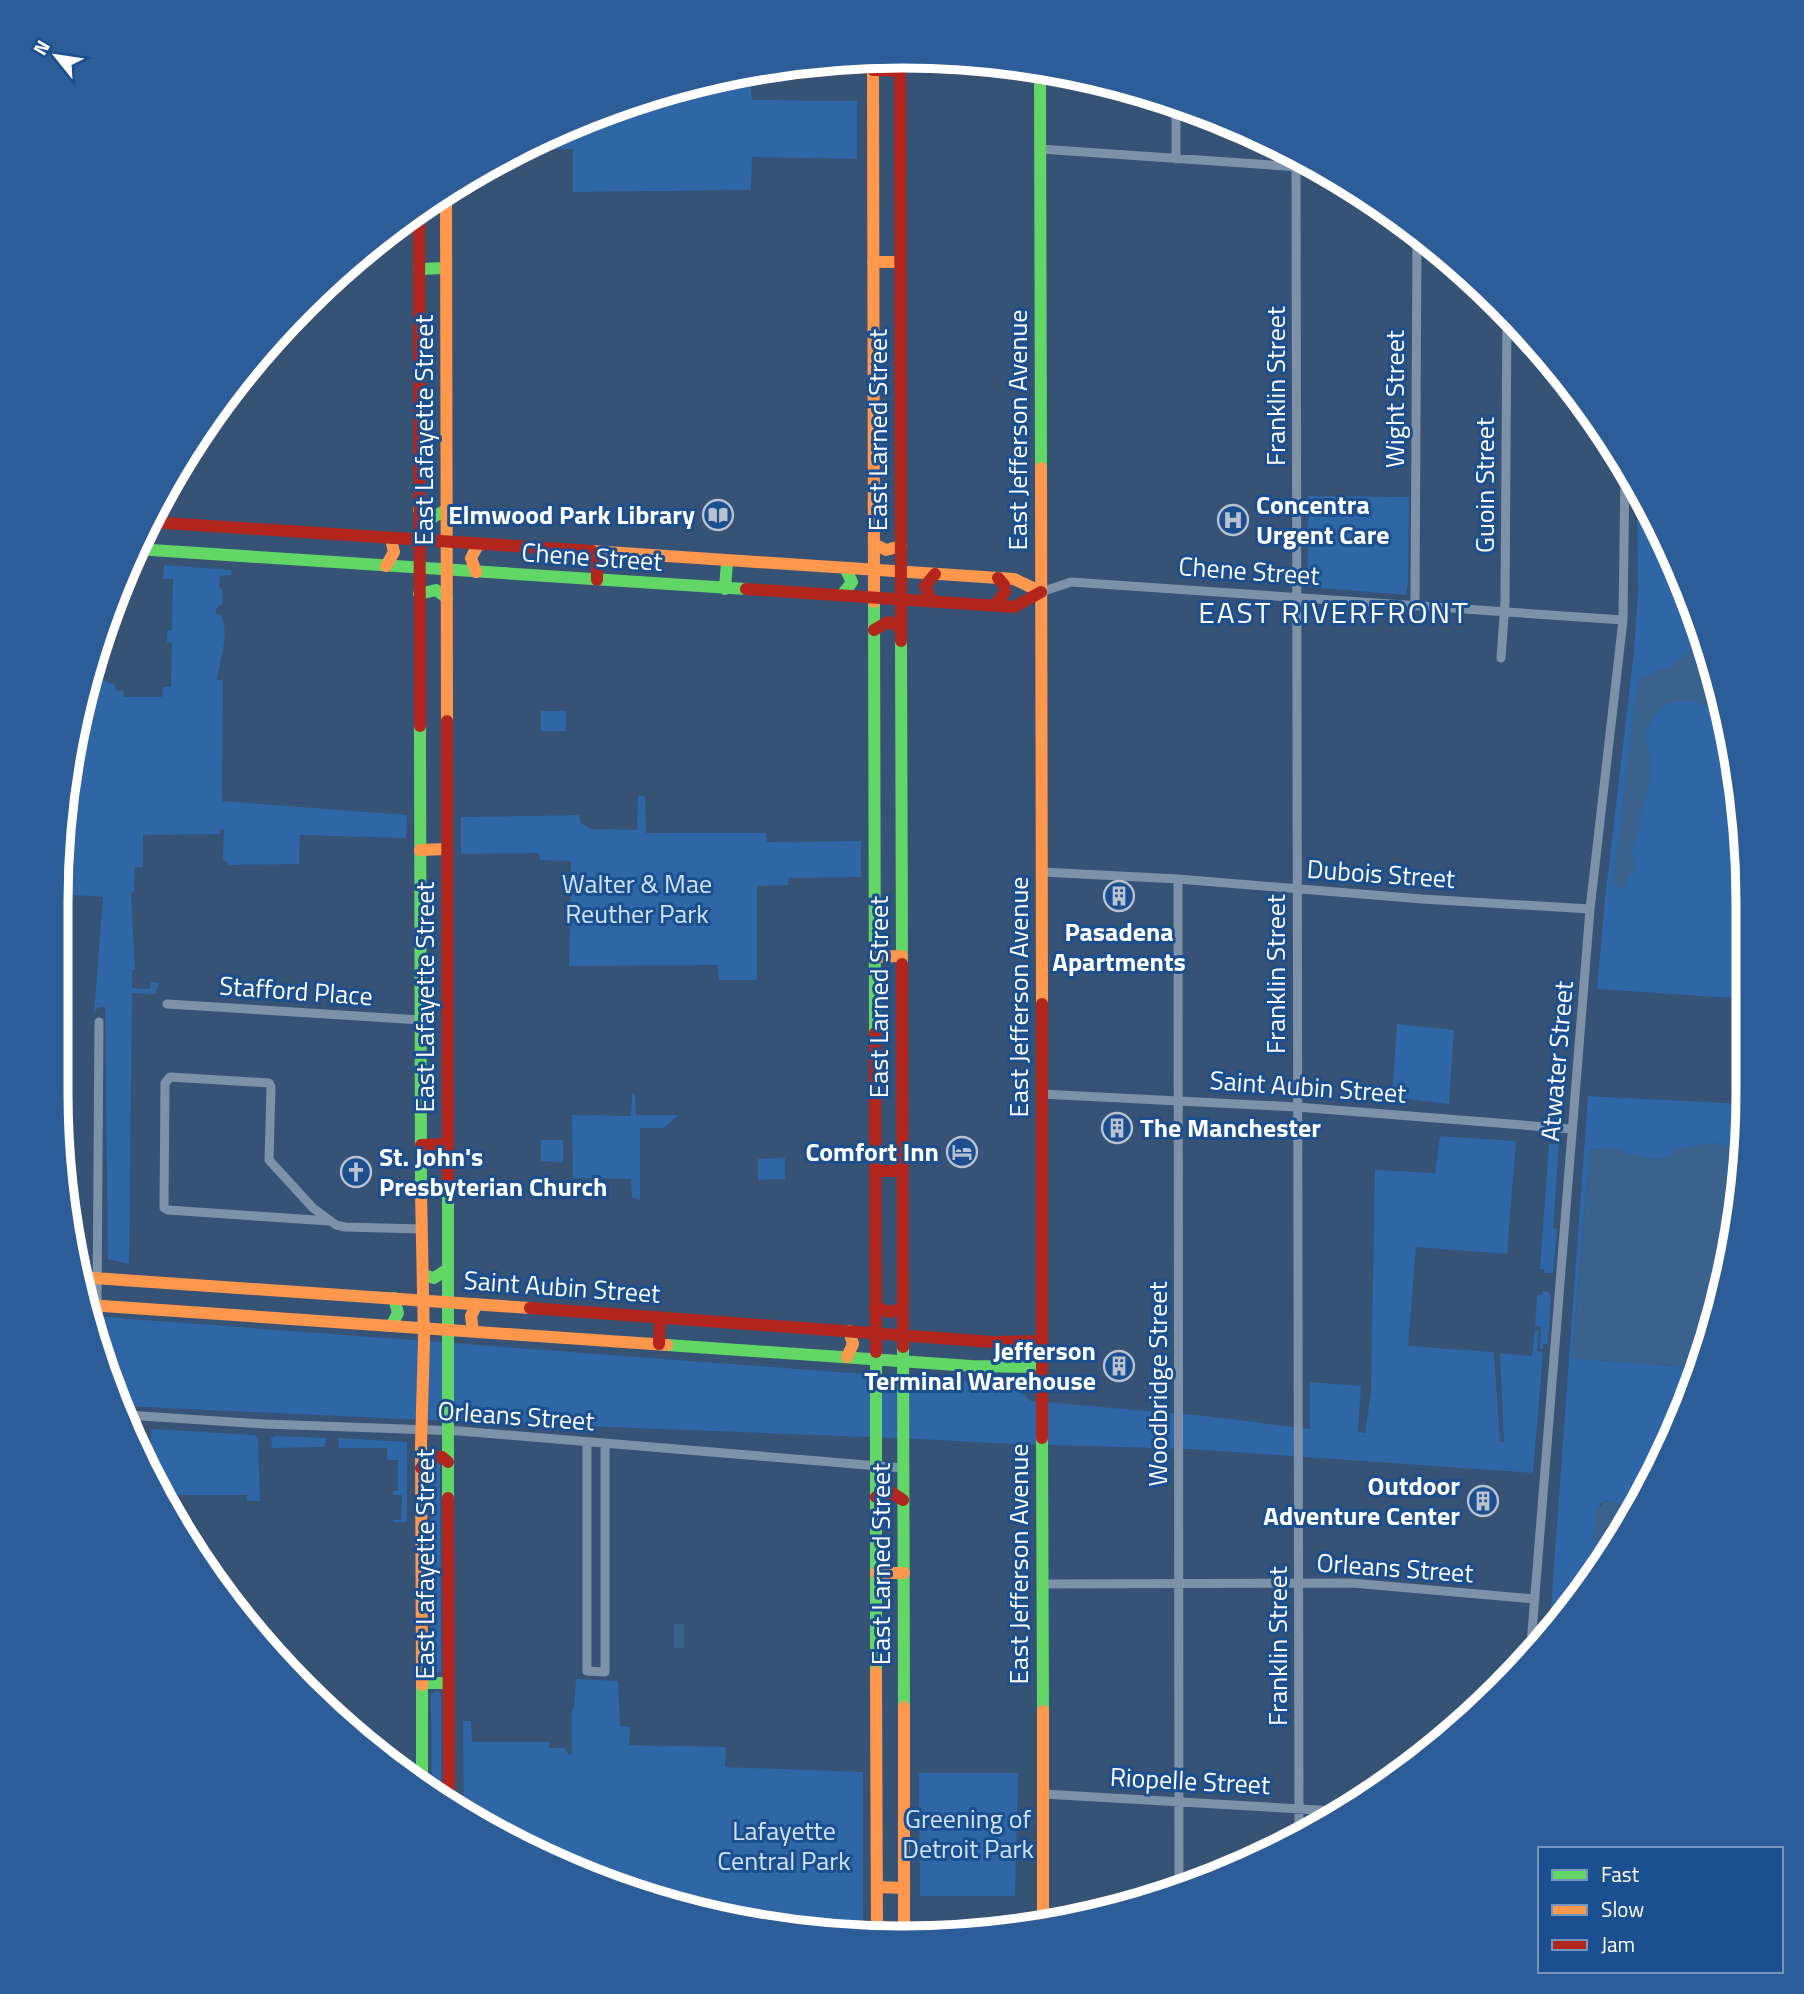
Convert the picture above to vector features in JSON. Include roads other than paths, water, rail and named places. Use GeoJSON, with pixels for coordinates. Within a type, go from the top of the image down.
{"type":"FeatureCollection","features":[{"type":"Feature","properties":{"kind":"street"},"geometry":{"type":"LineString","coordinates":[[889,68],[900,71]]}},
{"type":"Feature","properties":{"kind":"street","name":"East Larned Street"},"geometry":{"type":"LineString","coordinates":[[873,69],[877,1925]]}},
{"type":"Feature","properties":{"kind":"street","name":"East Larned Street"},"geometry":{"type":"LineString","coordinates":[[900,71],[904,1926]]}},
{"type":"Feature","properties":{"kind":"street","name":"East Jefferson Avenue"},"geometry":{"type":"LineString","coordinates":[[1040,80],[1043,1914]]}},
{"type":"Feature","properties":{"kind":"street"},"geometry":{"type":"LineString","coordinates":[[1176,114],[1176,159]]}},
{"type":"Feature","properties":{"kind":"street"},"geometry":{"type":"LineString","coordinates":[[1040,149],[1176,159],[1285,162]]}},
{"type":"Feature","properties":{"kind":"street","name":"Franklin Street"},"geometry":{"type":"LineString","coordinates":[[1296,168],[1299,1825]]}},
{"type":"Feature","properties":{"kind":"street","name":"East Lafayette Street"},"geometry":{"type":"LineString","coordinates":[[446,205],[449,1791]]}},
{"type":"Feature","properties":{"kind":"street","name":"East Lafayette Street"},"geometry":{"type":"LineString","coordinates":[[419,223],[421,1229],[424,1327],[421,1468],[422,1773]]}},
{"type":"Feature","properties":{"kind":"street","name":"Wight Street"},"geometry":{"type":"LineString","coordinates":[[1415,605],[1417,247]]}},
{"type":"Feature","properties":{"kind":"street"},"geometry":{"type":"LineString","coordinates":[[873,262],[900,262]]}},
{"type":"Feature","properties":{"kind":"street"},"geometry":{"type":"LineString","coordinates":[[419,269],[446,268]]}},
{"type":"Feature","properties":{"kind":"street","name":"Guoin Street"},"geometry":{"type":"LineString","coordinates":[[1501,658],[1504,612],[1507,328]]}},
{"type":"Feature","properties":{"kind":"street","name":"Atwater Street"},"geometry":{"type":"LineString","coordinates":[[1532,1639],[1590,909],[1623,620],[1625,486]]}},
{"type":"Feature","properties":{"kind":"street"},"geometry":{"type":"LineString","coordinates":[[419,510],[433,517],[446,510]]}},
{"type":"Feature","properties":{"kind":"street","name":"Chene Street"},"geometry":{"type":"LineString","coordinates":[[160,523],[1014,579],[1041,592]]}},
{"type":"Feature","properties":{"kind":"street"},"geometry":{"type":"LineString","coordinates":[[386,566],[394,552],[391,539]]}},
{"type":"Feature","properties":{"kind":"street"},"geometry":{"type":"LineString","coordinates":[[874,544],[886,550],[901,546]]}},
{"type":"Feature","properties":{"kind":"street"},"geometry":{"type":"LineString","coordinates":[[476,572],[470,564],[470,556],[478,545]]}},
{"type":"Feature","properties":{"kind":"street","name":"Chene Street"},"geometry":{"type":"LineString","coordinates":[[147,550],[995,606],[1017,606],[1041,592],[1071,582],[1623,620]]}},
{"type":"Feature","properties":{"kind":"street"},"geometry":{"type":"LineString","coordinates":[[597,553],[597,580]]}},
{"type":"Feature","properties":{"kind":"street"},"geometry":{"type":"LineString","coordinates":[[726,589],[727,562]]}},
{"type":"Feature","properties":{"kind":"street"},"geometry":{"type":"LineString","coordinates":[[842,595],[852,582],[845,568]]}},
{"type":"Feature","properties":{"kind":"street"},"geometry":{"type":"LineString","coordinates":[[932,601],[925,586],[935,574]]}},
{"type":"Feature","properties":{"kind":"street"},"geometry":{"type":"LineString","coordinates":[[995,606],[1005,592],[1004,585],[998,578]]}},
{"type":"Feature","properties":{"kind":"street"},"geometry":{"type":"LineString","coordinates":[[419,594],[436,590],[447,598]]}},
{"type":"Feature","properties":{"kind":"street"},"geometry":{"type":"LineString","coordinates":[[874,630],[888,622],[901,630]]}},
{"type":"Feature","properties":{"kind":"street"},"geometry":{"type":"LineString","coordinates":[[420,850],[447,849]]}},
{"type":"Feature","properties":{"kind":"street","name":"Dubois Street"},"geometry":{"type":"LineString","coordinates":[[1042,872],[1178,879],[1590,909]]}},
{"type":"Feature","properties":{"kind":"street","name":"Woodbridge Street"},"geometry":{"type":"LineString","coordinates":[[1178,879],[1179,1878]]}},
{"type":"Feature","properties":{"kind":"street"},"geometry":{"type":"LineString","coordinates":[[874,957],[902,956]]}},
{"type":"Feature","properties":{"kind":"street","name":"Stafford Place"},"geometry":{"type":"LineString","coordinates":[[167,1004],[421,1020]]}},
{"type":"Feature","properties":{"kind":"street"},"geometry":{"type":"LineString","coordinates":[[94,1297],[98,1278],[99,1022]]}},
{"type":"Feature","properties":{"kind":"street"},"geometry":{"type":"LineString","coordinates":[[329,1221],[313,1208],[289,1180],[277,1172],[269,1160],[269,1083],[170,1077],[167,1079],[164,1083],[164,1208],[329,1221],[345,1227],[421,1229]]}},
{"type":"Feature","properties":{"kind":"street","name":"Saint Aubin Street"},"geometry":{"type":"LineString","coordinates":[[1041,1094],[1297,1107],[1572,1129]]}},
{"type":"Feature","properties":{"kind":"street"},"geometry":{"type":"LineString","coordinates":[[421,1145],[448,1144]]}},
{"type":"Feature","properties":{"kind":"street"},"geometry":{"type":"LineString","coordinates":[[875,1171],[902,1171]]}},
{"type":"Feature","properties":{"kind":"street"},"geometry":{"type":"LineString","coordinates":[[423,1275],[433,1278],[448,1269]]}},
{"type":"Feature","properties":{"kind":"street","name":"Saint Aubin Street"},"geometry":{"type":"LineString","coordinates":[[90,1278],[1001,1342],[1042,1341]]}},
{"type":"Feature","properties":{"kind":"street"},"geometry":{"type":"LineString","coordinates":[[391,1326],[398,1313],[394,1298]]}},
{"type":"Feature","properties":{"kind":"street"},"geometry":{"type":"LineString","coordinates":[[473,1331],[471,1316],[477,1304]]}},
{"type":"Feature","properties":{"kind":"street","name":"Saint Aubin Street"},"geometry":{"type":"LineString","coordinates":[[96,1305],[903,1361],[1042,1367]]}},
{"type":"Feature","properties":{"kind":"street"},"geometry":{"type":"LineString","coordinates":[[875,1307],[890,1312],[902,1308]]}},
{"type":"Feature","properties":{"kind":"street"},"geometry":{"type":"LineString","coordinates":[[659,1344],[660,1317]]}},
{"type":"Feature","properties":{"kind":"street"},"geometry":{"type":"LineString","coordinates":[[848,1357],[853,1344],[849,1331]]}},
{"type":"Feature","properties":{"kind":"street"},"geometry":{"type":"LineString","coordinates":[[928,1362],[926,1349],[931,1337]]}},
{"type":"Feature","properties":{"kind":"street"},"geometry":{"type":"LineString","coordinates":[[1001,1342],[1005,1354],[1001,1365]]}},
{"type":"Feature","properties":{"kind":"street","name":"Orleans Street"},"geometry":{"type":"LineString","coordinates":[[134,1416],[265,1424],[447,1430],[903,1468]]}},
{"type":"Feature","properties":{"kind":"street"},"geometry":{"type":"LineString","coordinates":[[587,1442],[587,1671],[605,1672],[605,1443]]}},
{"type":"Feature","properties":{"kind":"street"},"geometry":{"type":"LineString","coordinates":[[421,1468],[431,1456],[442,1457],[448,1462]]}},
{"type":"Feature","properties":{"kind":"street"},"geometry":{"type":"LineString","coordinates":[[876,1497],[891,1492],[903,1500]]}},
{"type":"Feature","properties":{"kind":"street"},"geometry":{"type":"LineString","coordinates":[[587,1563],[605,1563]]}},
{"type":"Feature","properties":{"kind":"street"},"geometry":{"type":"LineString","coordinates":[[876,1573],[904,1573]]}},
{"type":"Feature","properties":{"kind":"street","name":"Orleans Street"},"geometry":{"type":"LineString","coordinates":[[1042,1584],[1352,1583],[1535,1599]]}},
{"type":"Feature","properties":{"kind":"street"},"geometry":{"type":"LineString","coordinates":[[422,1683],[448,1683]]}},
{"type":"Feature","properties":{"kind":"street","name":"Riopelle Street"},"geometry":{"type":"LineString","coordinates":[[1043,1794],[1325,1810]]}},
{"type":"Feature","properties":{"kind":"street"},"geometry":{"type":"LineString","coordinates":[[877,1887],[903,1888]]}},
{"type":"Feature","properties":{"kind":"place","name":"Elmwood Park Library"},"geometry":{"type":"Point","coordinates":[718,515]}},
{"type":"Feature","properties":{"kind":"place","name":"Concentra Urgent Care"},"geometry":{"type":"Point","coordinates":[1233,520]}},
{"type":"Feature","properties":{"kind":"place","name":"Pasadena Apartments"},"geometry":{"type":"Point","coordinates":[1119,896]}},
{"type":"Feature","properties":{"kind":"place","name":"The Manchester"},"geometry":{"type":"Point","coordinates":[1117,1128]}},
{"type":"Feature","properties":{"kind":"place","name":"Comfort Inn"},"geometry":{"type":"Point","coordinates":[962,1152]}},
{"type":"Feature","properties":{"kind":"place","name":"St. John's Presbyterian Church"},"geometry":{"type":"Point","coordinates":[356,1172]}},
{"type":"Feature","properties":{"kind":"place","name":"Jefferson Terminal Warehouse"},"geometry":{"type":"Point","coordinates":[1119,1366]}},
{"type":"Feature","properties":{"kind":"place","name":"Outdoor Adventure Center"},"geometry":{"type":"Point","coordinates":[1483,1501]}},
{"type":"Feature","properties":{"kind":"district","name":"EAST RIVERFRONT"},"geometry":{"type":"Point","coordinates":[1334,613]}},
{"type":"Feature","properties":{"kind":"park label","name":"Walter & Mae Reuther Park"},"geometry":{"type":"Point","coordinates":[637,899]}},
{"type":"Feature","properties":{"kind":"park label","name":"Greening of Detroit Park"},"geometry":{"type":"Point","coordinates":[968,1834]}},
{"type":"Feature","properties":{"kind":"park label","name":"Lafayette Central Park"},"geometry":{"type":"Point","coordinates":[784,1846]}}]}
